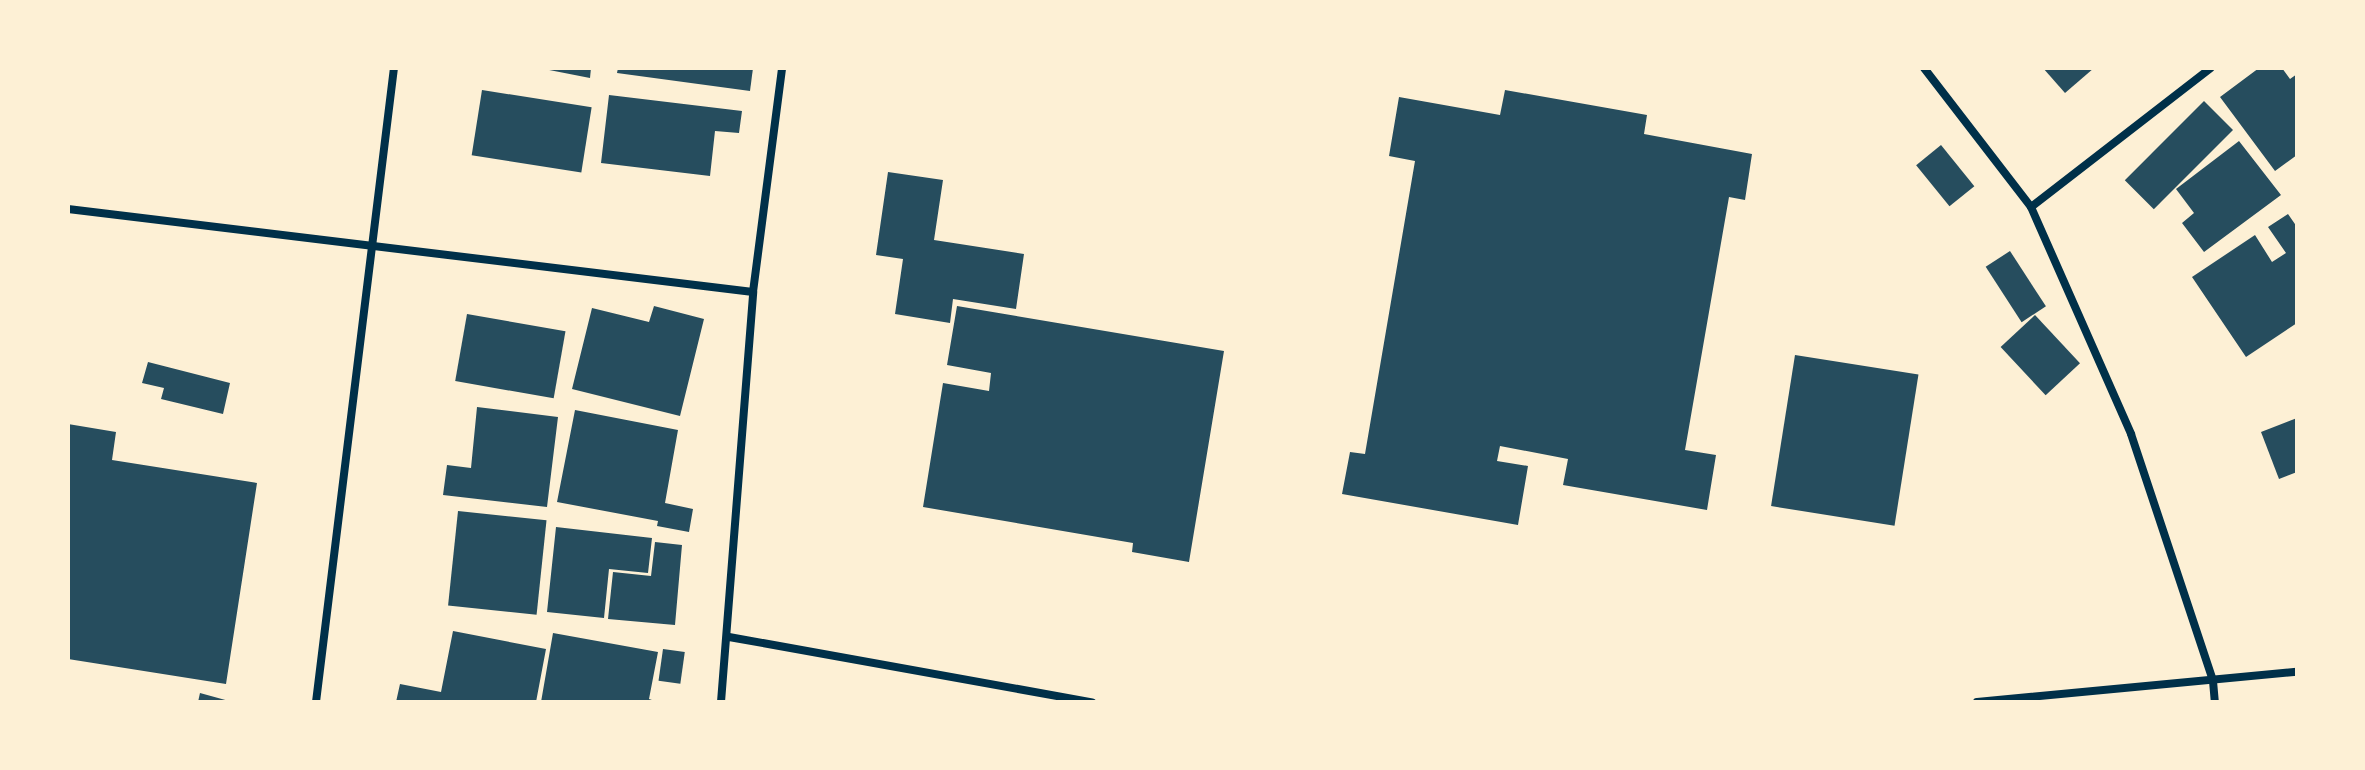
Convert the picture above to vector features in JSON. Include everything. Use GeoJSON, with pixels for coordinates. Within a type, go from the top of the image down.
{"type":"FeatureCollection","features":[{"type":"Feature","properties":{"kind":"street"},"geometry":{"type":"LineString","coordinates":[[316,702],[394,68]]}},
{"type":"Feature","properties":{"kind":"street"},"geometry":{"type":"LineString","coordinates":[[721,702],[729,637],[753,292],[782,68]]}},
{"type":"Feature","properties":{"kind":"street"},"geometry":{"type":"LineString","coordinates":[[1924,68],[2031,207],[2131,434],[2213,681],[2215,702]]}},
{"type":"Feature","properties":{"kind":"street"},"geometry":{"type":"LineString","coordinates":[[2031,207],[2211,68]]}},
{"type":"Feature","properties":{"kind":"street"},"geometry":{"type":"LineString","coordinates":[[68,209],[753,292]]}},
{"type":"Feature","properties":{"kind":"street"},"geometry":{"type":"LineString","coordinates":[[729,637],[1092,702]]}},
{"type":"Feature","properties":{"kind":"street"},"geometry":{"type":"LineString","coordinates":[[1977,702],[2297,672]]}},
{"type":"Feature","properties":{"kind":"building"},"geometry":{"type":"Polygon","coordinates":[[[539,68],[591,68],[590,78],[539,68]]]}},
{"type":"Feature","properties":{"kind":"building"},"geometry":{"type":"Polygon","coordinates":[[[618,68],[753,68],[750,91],[617,73],[618,68]]]}},
{"type":"Feature","properties":{"kind":"building"},"geometry":{"type":"Polygon","coordinates":[[[2043,68],[2094,68],[2065,93],[2043,68]]]}},
{"type":"Feature","properties":{"kind":"building"},"geometry":{"type":"Polygon","coordinates":[[[2259,68],[2282,68],[2290,79],[2297,74],[2297,155],[2275,171],[2220,97],[2259,68]]]}},
{"type":"Feature","properties":{"kind":"building"},"geometry":{"type":"Polygon","coordinates":[[[482,90],[592,107],[581,173],[472,155],[482,90]]]}},
{"type":"Feature","properties":{"kind":"building"},"geometry":{"type":"Polygon","coordinates":[[[1505,90],[1647,115],[1644,134],[1752,154],[1745,200],[1729,197],[1685,450],[1716,455],[1707,510],[1563,485],[1568,459],[1500,446],[1497,461],[1528,466],[1518,525],[1342,494],[1350,452],[1365,454],[1415,161],[1389,156],[1399,97],[1500,115],[1505,90]]]}},
{"type":"Feature","properties":{"kind":"building"},"geometry":{"type":"Polygon","coordinates":[[[609,95],[742,111],[739,133],[715,131],[710,176],[601,163],[609,95]]]}},
{"type":"Feature","properties":{"kind":"building"},"geometry":{"type":"Polygon","coordinates":[[[2204,101],[2233,130],[2154,209],[2125,180],[2204,101]]]}},
{"type":"Feature","properties":{"kind":"building"},"geometry":{"type":"Polygon","coordinates":[[[2239,141],[2281,195],[2204,252],[2182,223],[2194,213],[2176,189],[2239,141]]]}},
{"type":"Feature","properties":{"kind":"building"},"geometry":{"type":"Polygon","coordinates":[[[1941,145],[1974,186],[1949,206],[1916,165],[1941,145]]]}},
{"type":"Feature","properties":{"kind":"building"},"geometry":{"type":"Polygon","coordinates":[[[888,172],[943,180],[934,240],[1024,254],[1016,309],[953,299],[950,323],[895,314],[903,259],[876,255],[888,172]]]}},
{"type":"Feature","properties":{"kind":"building"},"geometry":{"type":"Polygon","coordinates":[[[2288,214],[2297,227],[2297,323],[2246,357],[2192,277],[2255,235],[2272,262],[2286,253],[2268,227],[2288,214]]]}},
{"type":"Feature","properties":{"kind":"building"},"geometry":{"type":"Polygon","coordinates":[[[2010,251],[2046,306],[2022,322],[1986,267],[2010,251]]]}},
{"type":"Feature","properties":{"kind":"building"},"geometry":{"type":"Polygon","coordinates":[[[654,306],[704,319],[680,416],[572,389],[592,308],[649,322],[654,306]]]}},
{"type":"Feature","properties":{"kind":"building"},"geometry":{"type":"Polygon","coordinates":[[[957,306],[1224,351],[1189,562],[1132,552],[1133,543],[923,507],[943,383],[989,391],[991,373],[947,365],[957,306]]]}},
{"type":"Feature","properties":{"kind":"building"},"geometry":{"type":"Polygon","coordinates":[[[467,314],[565,331],[554,398],[455,381],[467,314]]]}},
{"type":"Feature","properties":{"kind":"building"},"geometry":{"type":"Polygon","coordinates":[[[2035,315],[2080,363],[2046,395],[2001,347],[2035,315]]]}},
{"type":"Feature","properties":{"kind":"building"},"geometry":{"type":"Polygon","coordinates":[[[1795,355],[1918,375],[1895,526],[1771,506],[1795,355]]]}},
{"type":"Feature","properties":{"kind":"building"},"geometry":{"type":"Polygon","coordinates":[[[148,362],[230,383],[223,414],[161,399],[164,388],[142,383],[148,362]]]}},
{"type":"Feature","properties":{"kind":"building"},"geometry":{"type":"Polygon","coordinates":[[[477,407],[558,417],[547,507],[443,495],[447,465],[471,468],[477,407]]]}},
{"type":"Feature","properties":{"kind":"building"},"geometry":{"type":"Polygon","coordinates":[[[575,410],[678,430],[665,503],[693,509],[689,532],[657,526],[658,521],[557,502],[575,410]]]}},
{"type":"Feature","properties":{"kind":"building"},"geometry":{"type":"Polygon","coordinates":[[[2297,418],[2297,472],[2279,479],[2261,432],[2297,418]]]}},
{"type":"Feature","properties":{"kind":"building"},"geometry":{"type":"Polygon","coordinates":[[[68,424],[116,432],[112,460],[257,483],[226,684],[68,659],[68,424]]]}},
{"type":"Feature","properties":{"kind":"building"},"geometry":{"type":"Polygon","coordinates":[[[458,511],[547,520],[537,615],[448,605],[458,511]]]}},
{"type":"Feature","properties":{"kind":"building"},"geometry":{"type":"Polygon","coordinates":[[[556,527],[652,538],[648,573],[609,569],[604,618],[547,612],[556,527]]]}},
{"type":"Feature","properties":{"kind":"building"},"geometry":{"type":"Polygon","coordinates":[[[655,542],[682,545],[675,625],[608,619],[613,572],[651,576],[655,542]]]}},
{"type":"Feature","properties":{"kind":"building"},"geometry":{"type":"Polygon","coordinates":[[[453,631],[546,649],[536,702],[396,702],[400,684],[441,692],[453,631]]]}},
{"type":"Feature","properties":{"kind":"building"},"geometry":{"type":"Polygon","coordinates":[[[553,633],[658,652],[649,699],[658,702],[541,702],[553,633]]]}},
{"type":"Feature","properties":{"kind":"building"},"geometry":{"type":"Polygon","coordinates":[[[663,649],[685,652],[680,684],[659,681],[663,649]]]}},
{"type":"Feature","properties":{"kind":"building"},"geometry":{"type":"Polygon","coordinates":[[[200,693],[229,701],[229,702],[198,702],[200,693]]]}}]}
